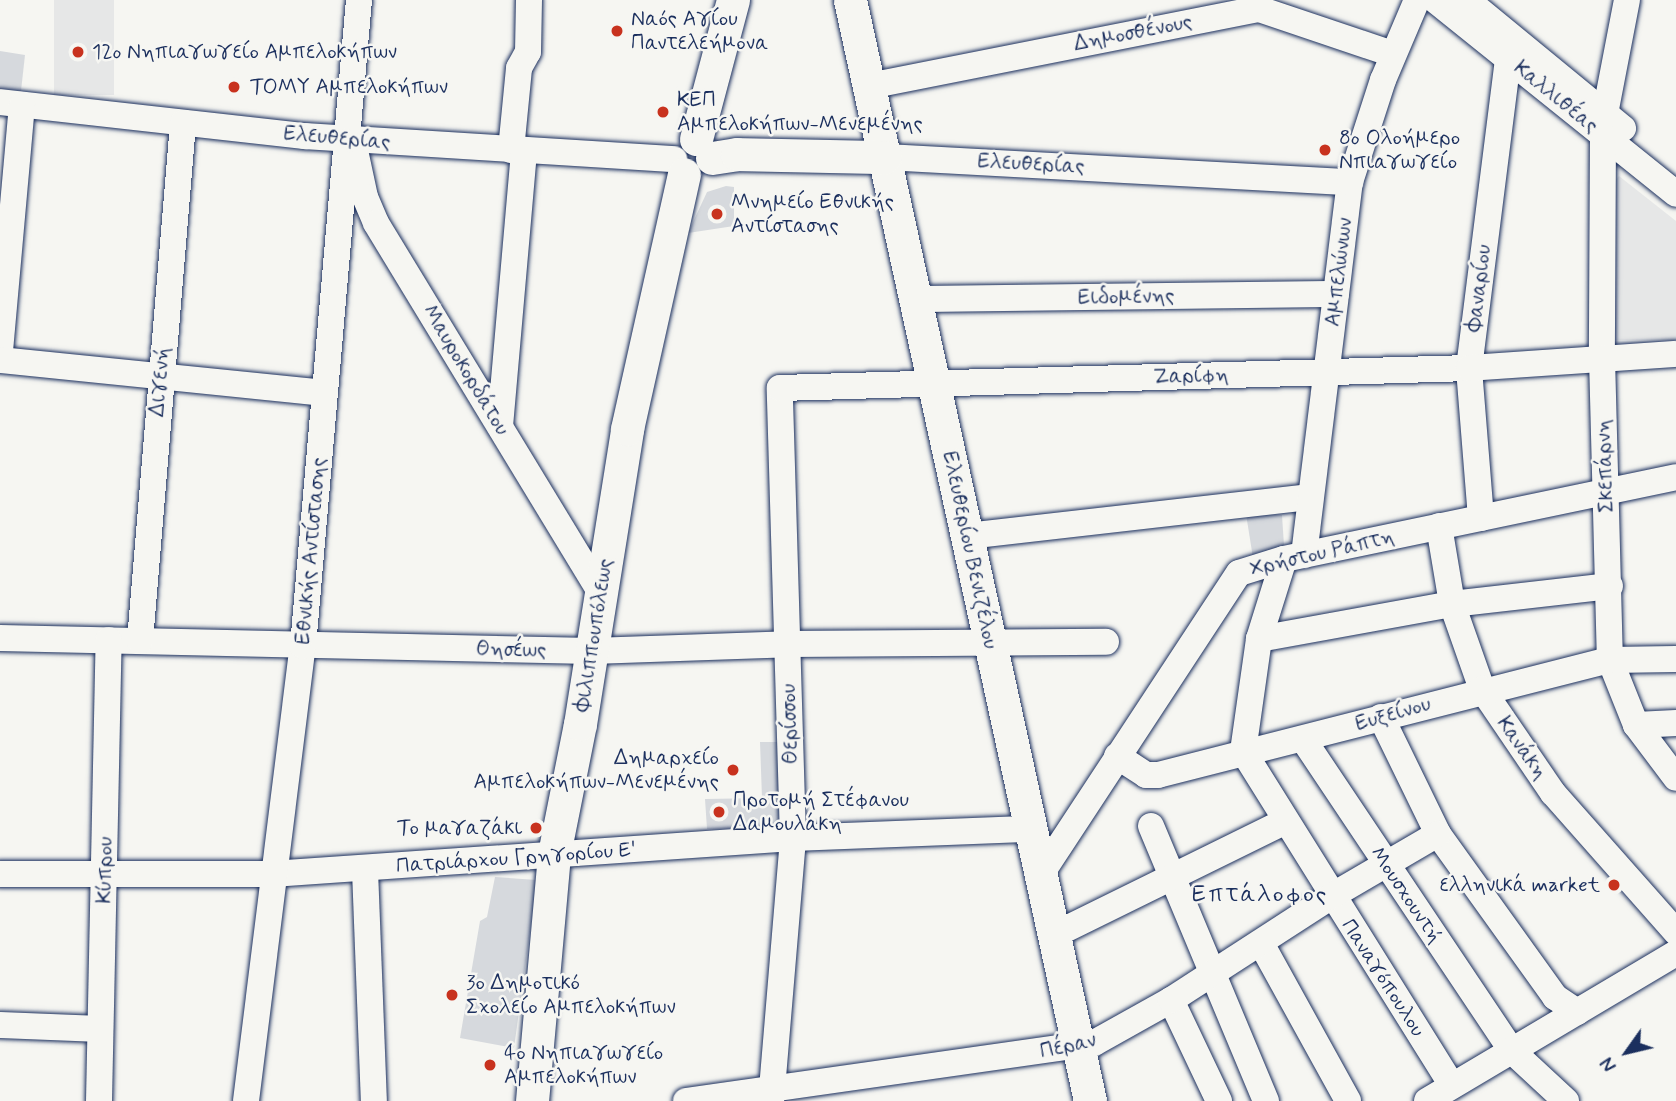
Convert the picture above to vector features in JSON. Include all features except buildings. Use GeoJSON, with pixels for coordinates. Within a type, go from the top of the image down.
{"type":"FeatureCollection","features":[{"type":"Feature","properties":{"kind":"main road","name":"Φιλιππουπόλεως"},"geometry":{"type":"LineString","coordinates":[[532,1101],[554,854],[592,651],[641,357],[733,0]]}},
{"type":"Feature","properties":{"kind":"main road","name":"Ελευθερίου Βενιζέλου"},"geometry":{"type":"LineString","coordinates":[[850,0],[1090,1101]]}},
{"type":"Feature","properties":{"kind":"main road","name":"Ελευθερίας"},"geometry":{"type":"LineString","coordinates":[[692,158],[737,154],[885,157]]}},
{"type":"Feature","properties":{"kind":"street","name":"Εθνικής Αντίστασης"},"geometry":{"type":"LineString","coordinates":[[246,1101],[272,874],[303,646],[359,0]]}},
{"type":"Feature","properties":{"kind":"street"},"geometry":{"type":"LineString","coordinates":[[500,426],[518,150],[519,68],[528,52],[529,0]]}},
{"type":"Feature","properties":{"kind":"street","name":"Αμπελώνων"},"geometry":{"type":"LineString","coordinates":[[1294,557],[1309,497],[1328,373],[1350,181],[1393,54],[1417,0]]}},
{"type":"Feature","properties":{"kind":"street","name":"Καλλιθέας"},"geometry":{"type":"LineString","coordinates":[[1435,0],[1508,58],[1676,171]]}},
{"type":"Feature","properties":{"kind":"street","name":"Καλλιθέας"},"geometry":{"type":"LineString","coordinates":[[1467,0],[1676,194]]}},
{"type":"Feature","properties":{"kind":"street","name":"Σκεπάρνη"},"geometry":{"type":"LineString","coordinates":[[1627,0],[1604,125],[1602,358],[1610,660],[1636,725],[1676,778]]}},
{"type":"Feature","properties":{"kind":"street","name":"Δημοσθένους"},"geometry":{"type":"LineString","coordinates":[[869,86],[1259,9],[1393,54]]}},
{"type":"Feature","properties":{"kind":"street","name":"Φαναρίου"},"geometry":{"type":"LineString","coordinates":[[1481,519],[1469,368],[1508,58]]}},
{"type":"Feature","properties":{"kind":"street","name":"Ελευθερίας"},"geometry":{"type":"LineString","coordinates":[[11,103],[349,139],[692,158]]}},
{"type":"Feature","properties":{"kind":"street"},"geometry":{"type":"LineString","coordinates":[[0,351],[11,103]]}},
{"type":"Feature","properties":{"kind":"street","name":"Διγενή"},"geometry":{"type":"LineString","coordinates":[[140,641],[183,123]]}},
{"type":"Feature","properties":{"kind":"street","name":"Μαυροκορδάτου"},"geometry":{"type":"LineString","coordinates":[[349,139],[365,197],[376,223],[600,591]]}},
{"type":"Feature","properties":{"kind":"street","name":"Ελευθερίας"},"geometry":{"type":"LineString","coordinates":[[885,157],[1350,181]]}},
{"type":"Feature","properties":{"kind":"street"},"geometry":{"type":"LineString","coordinates":[[338,235],[376,223]]}},
{"type":"Feature","properties":{"kind":"street","name":"Ειδομένης"},"geometry":{"type":"LineString","coordinates":[[916,299],[1336,294]]}},
{"type":"Feature","properties":{"kind":"street","name":"Ζαρίφη"},"geometry":{"type":"LineString","coordinates":[[780,388],[934,381],[1469,368],[1676,354]]}},
{"type":"Feature","properties":{"kind":"street"},"geometry":{"type":"LineString","coordinates":[[0,360],[324,393]]}},
{"type":"Feature","properties":{"kind":"street","name":"Θερίσσου"},"geometry":{"type":"LineString","coordinates":[[770,1096],[793,838],[780,388]]}},
{"type":"Feature","properties":{"kind":"street","name":"Χρήστου Ράπτη"},"geometry":{"type":"LineString","coordinates":[[1041,874],[1233,580],[1249,569],[1294,557],[1676,477]]}},
{"type":"Feature","properties":{"kind":"street"},"geometry":{"type":"LineString","coordinates":[[967,536],[1309,497]]}},
{"type":"Feature","properties":{"kind":"street","name":"Κανάκη"},"geometry":{"type":"LineString","coordinates":[[1439,526],[1452,604],[1482,689],[1570,814],[1676,932]]}},
{"type":"Feature","properties":{"kind":"street"},"geometry":{"type":"LineString","coordinates":[[1242,751],[1259,639],[1294,557]]}},
{"type":"Feature","properties":{"kind":"street"},"geometry":{"type":"LineString","coordinates":[[1249,569],[1259,639]]}},
{"type":"Feature","properties":{"kind":"street"},"geometry":{"type":"LineString","coordinates":[[1259,639],[1452,604],[1610,586]]}},
{"type":"Feature","properties":{"kind":"street","name":"Θησέως"},"geometry":{"type":"LineString","coordinates":[[0,638],[592,651],[788,644],[1107,642]]}},
{"type":"Feature","properties":{"kind":"street","name":"Κύπρου"},"geometry":{"type":"LineString","coordinates":[[99,1101],[109,640]]}},
{"type":"Feature","properties":{"kind":"street","name":"Ευξείνου"},"geometry":{"type":"LineString","coordinates":[[1117,756],[1154,776],[1242,751],[1303,739],[1482,689],[1610,660],[1676,659]]}},
{"type":"Feature","properties":{"kind":"street"},"geometry":{"type":"LineString","coordinates":[[1381,717],[1438,834],[1555,997],[1577,1012]]}},
{"type":"Feature","properties":{"kind":"street"},"geometry":{"type":"LineString","coordinates":[[1636,725],[1676,723]]}},
{"type":"Feature","properties":{"kind":"street","name":"Μουσχουντή"},"geometry":{"type":"LineString","coordinates":[[1303,739],[1511,1050],[1566,1101]]}},
{"type":"Feature","properties":{"kind":"street","name":"Παναγόπουλου"},"geometry":{"type":"LineString","coordinates":[[1242,751],[1330,897],[1457,1090]]}},
{"type":"Feature","properties":{"kind":"street"},"geometry":{"type":"LineString","coordinates":[[1054,935],[1172,880],[1284,822]]}},
{"type":"Feature","properties":{"kind":"street"},"geometry":{"type":"LineString","coordinates":[[1151,826],[1211,975],[1266,1101]]}},
{"type":"Feature","properties":{"kind":"street","name":"Πατριάρχου Γρηγορίου Ε'"},"geometry":{"type":"LineString","coordinates":[[0,874],[272,874],[365,870],[793,838],[1031,829]]}},
{"type":"Feature","properties":{"kind":"street","name":"Πέραν"},"geometry":{"type":"LineString","coordinates":[[686,1101],[770,1096],[1079,1048],[1103,1039],[1171,1000],[1262,944],[1330,897],[1438,834]]}},
{"type":"Feature","properties":{"kind":"street"},"geometry":{"type":"LineString","coordinates":[[365,870],[374,1101]]}},
{"type":"Feature","properties":{"kind":"street"},"geometry":{"type":"LineString","coordinates":[[1262,944],[1348,1101]]}},
{"type":"Feature","properties":{"kind":"street"},"geometry":{"type":"LineString","coordinates":[[1427,1101],[1457,1090],[1511,1050],[1676,953]]}},
{"type":"Feature","properties":{"kind":"street"},"geometry":{"type":"LineString","coordinates":[[1171,1000],[1219,1101]]}},
{"type":"Feature","properties":{"kind":"street"},"geometry":{"type":"LineString","coordinates":[[0,1025],[100,1029]]}},
{"type":"Feature","properties":{"kind":"shaded area","name":"12o Νηπιαγωγείο Αμπελοκήπων"},"geometry":{"type":"Polygon","coordinates":[[[54,0],[114,0],[114,95],[54,95],[54,0]]]}},
{"type":"Feature","properties":{"kind":"shaded area"},"geometry":{"type":"Polygon","coordinates":[[[0,51],[25,55],[21,91],[0,89],[0,51]]]}},
{"type":"Feature","properties":{"kind":"shaded area"},"geometry":{"type":"Polygon","coordinates":[[[1619,176],[1676,221],[1676,340],[1610,340],[1608,189],[1619,176]]]}},
{"type":"Feature","properties":{"kind":"shaded area"},"geometry":{"type":"Polygon","coordinates":[[[726,186],[734,187],[734,226],[688,233],[707,192],[726,186]]]}},
{"type":"Feature","properties":{"kind":"shaded area"},"geometry":{"type":"Polygon","coordinates":[[[1246,514],[1282,515],[1284,546],[1253,558],[1246,514]]]}},
{"type":"Feature","properties":{"kind":"shaded area"},"geometry":{"type":"Polygon","coordinates":[[[760,742],[782,742],[782,827],[707,829],[705,799],[762,798],[760,742]]]}},
{"type":"Feature","properties":{"kind":"shaded area"},"geometry":{"type":"Polygon","coordinates":[[[495,877],[537,880],[514,1048],[460,1038],[480,921],[487,917],[495,877]]]}},
{"type":"Feature","properties":{"kind":"place","name":"Ναός Αγίου Παντελεήμονα"},"geometry":{"type":"Point","coordinates":[617,31]}},
{"type":"Feature","properties":{"kind":"place","name":"12o Νηπιαγωγείο Αμπελοκήπων"},"geometry":{"type":"Point","coordinates":[78,52]}},
{"type":"Feature","properties":{"kind":"place","name":"ΤΟΜΥ Αμπελοκήπων"},"geometry":{"type":"Point","coordinates":[234,87]}},
{"type":"Feature","properties":{"kind":"place","name":"ΚΕΠ Αμπελοκήπων-Μενεμένης"},"geometry":{"type":"Point","coordinates":[663,112]}},
{"type":"Feature","properties":{"kind":"place","name":"8o Ολοήμερο Νπιαγωγείο"},"geometry":{"type":"Point","coordinates":[1325,150]}},
{"type":"Feature","properties":{"kind":"place","name":"Μνημείο Εθνικής Αντίστασης"},"geometry":{"type":"Point","coordinates":[717,214]}},
{"type":"Feature","properties":{"kind":"place","name":"Δημαρχείο Αμπελοκήπων-Μενεμένης"},"geometry":{"type":"Point","coordinates":[733,770]}},
{"type":"Feature","properties":{"kind":"place","name":"Προτομή Στέφανου Δαμουλάκη"},"geometry":{"type":"Point","coordinates":[719,812]}},
{"type":"Feature","properties":{"kind":"place","name":"Το μαγαζάκι"},"geometry":{"type":"Point","coordinates":[536,828]}},
{"type":"Feature","properties":{"kind":"place","name":"ελληνικά market"},"geometry":{"type":"Point","coordinates":[1614,885]}},
{"type":"Feature","properties":{"kind":"place","name":"3ο Δημοτικό Σχολείο Αμπελοκήπων"},"geometry":{"type":"Point","coordinates":[452,995]}},
{"type":"Feature","properties":{"kind":"place","name":"4ο Νηπιαγωγείο Αμπελοκήπων"},"geometry":{"type":"Point","coordinates":[490,1065]}},
{"type":"Feature","properties":{"kind":"district","name":"Επτάλοφος"},"geometry":{"type":"Point","coordinates":[1260,895]}}]}
